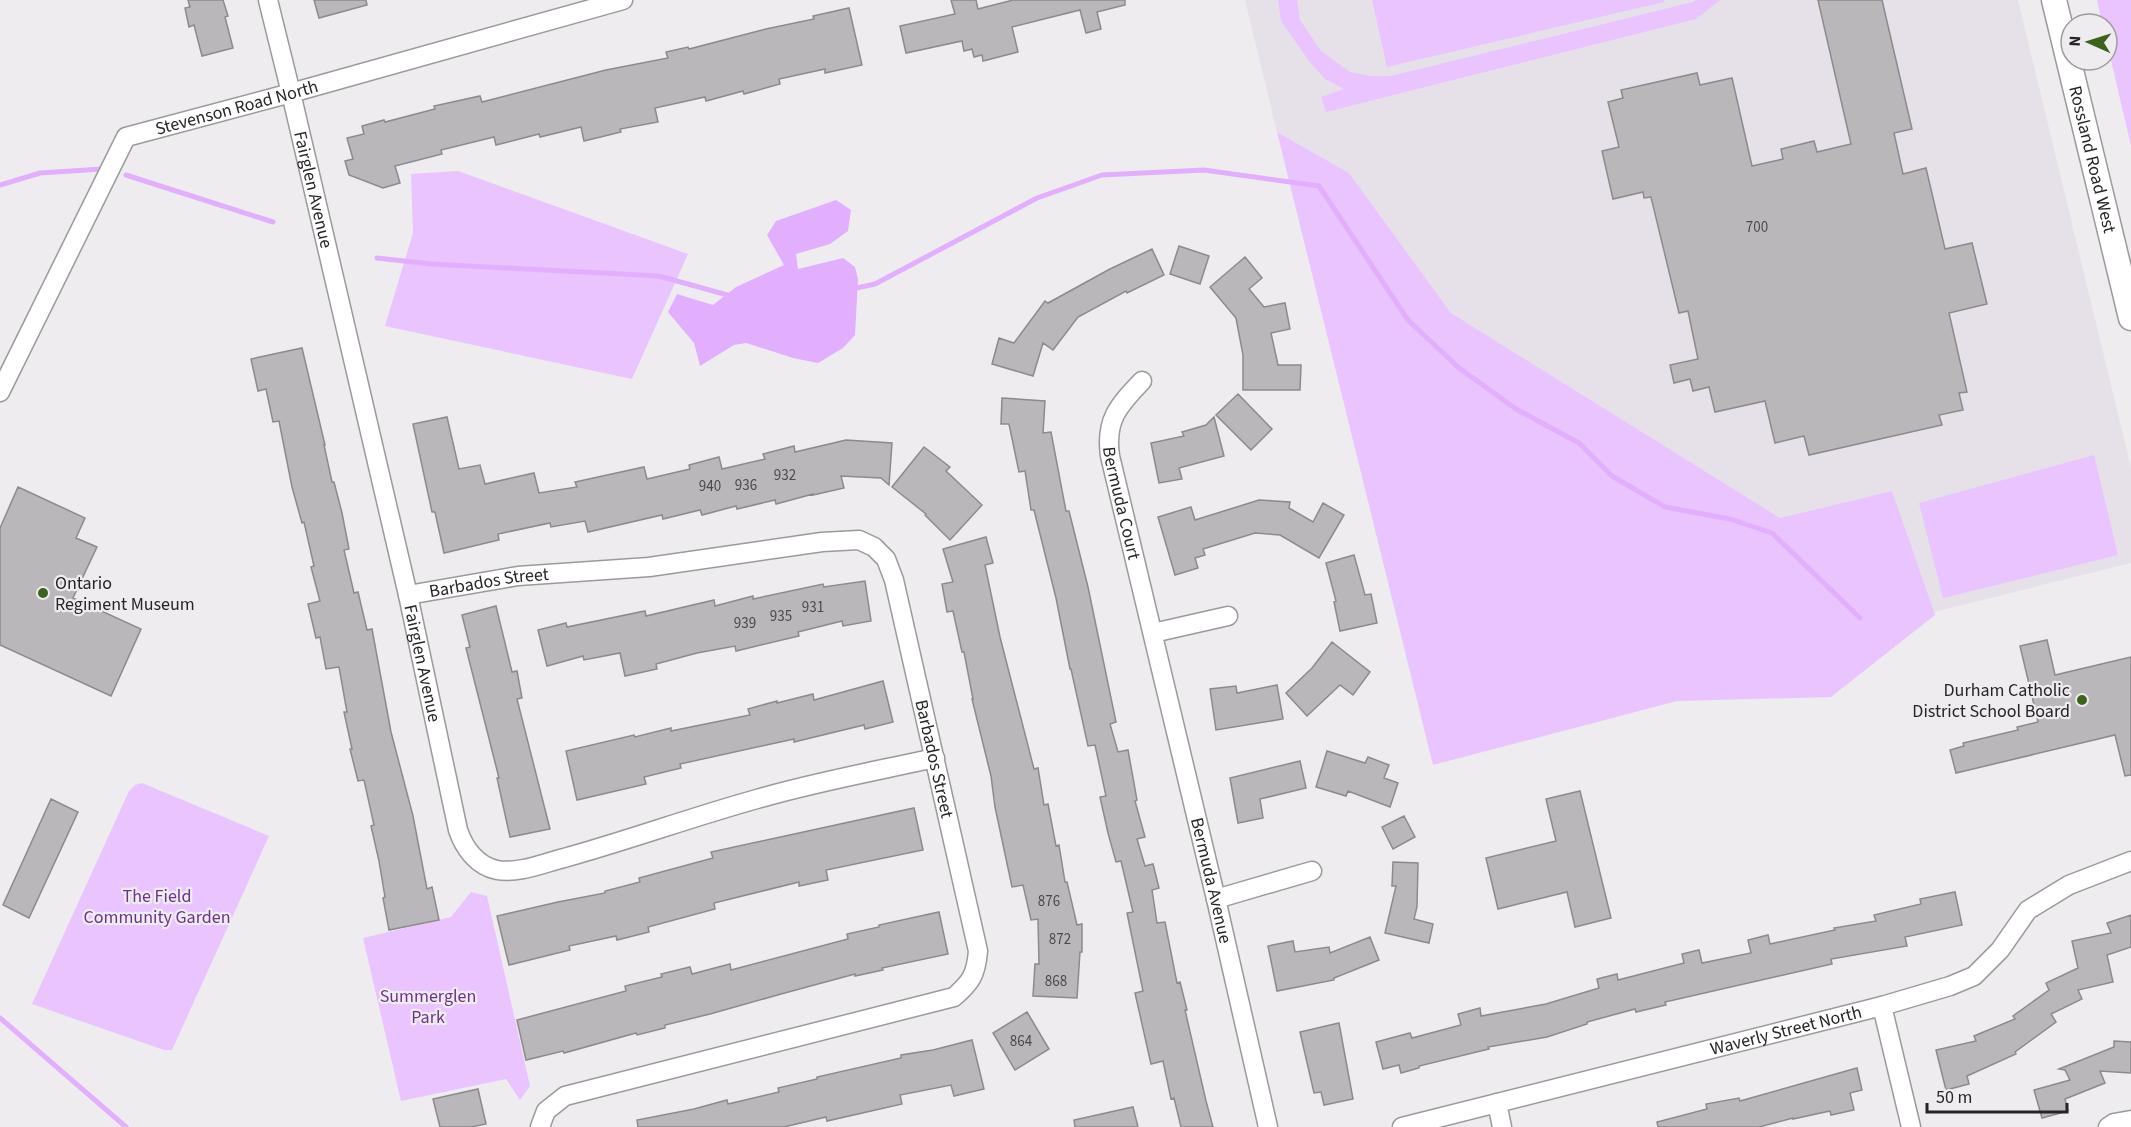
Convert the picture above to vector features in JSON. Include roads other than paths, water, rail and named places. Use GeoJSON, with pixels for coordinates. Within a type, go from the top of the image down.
{"type":"FeatureCollection","features":[{"type":"Feature","properties":{"kind":"main road","name":"Rossland Road West"},"geometry":{"type":"LineString","coordinates":[[2054,0],[2131,318]]}},
{"type":"Feature","properties":{"kind":"street","name":"Fairglen Avenue"},"geometry":{"type":"LineString","coordinates":[[268,0],[408,595],[463,846],[484,865],[496,870],[537,865],[606,846],[758,798],[935,758]]}},
{"type":"Feature","properties":{"kind":"street","name":"Stevenson Road North"},"geometry":{"type":"LineString","coordinates":[[0,392],[126,137],[623,0]]}},
{"type":"Feature","properties":{"kind":"street","name":"Bermuda Court"},"geometry":{"type":"LineString","coordinates":[[1142,381],[1117,411],[1110,424],[1108,440],[1153,633]]}},
{"type":"Feature","properties":{"kind":"street","name":"Barbados Street"},"geometry":{"type":"LineString","coordinates":[[408,595],[518,576],[649,567],[859,540],[874,548],[886,559],[894,580],[978,951],[977,967],[970,982],[954,997],[565,1096],[546,1111],[540,1127]]}},
{"type":"Feature","properties":{"kind":"street"},"geometry":{"type":"LineString","coordinates":[[1153,633],[1228,616]]}},
{"type":"Feature","properties":{"kind":"street","name":"Bermuda Avenue"},"geometry":{"type":"LineString","coordinates":[[1153,633],[1268,1127]]}},
{"type":"Feature","properties":{"kind":"street","name":"Waverly Street North"},"geometry":{"type":"LineString","coordinates":[[1402,1127],[1882,1006],[1950,986],[1974,976],[2000,950],[2028,910],[2070,885],[2131,861]]}},
{"type":"Feature","properties":{"kind":"street"},"geometry":{"type":"LineString","coordinates":[[1216,899],[1312,871]]}},
{"type":"Feature","properties":{"kind":"street"},"geometry":{"type":"LineString","coordinates":[[1882,1006],[1911,1127]]}},
{"type":"Feature","properties":{"kind":"street"},"geometry":{"type":"LineString","coordinates":[[1497,1103],[1502,1127]]}},
{"type":"Feature","properties":{"kind":"street"},"geometry":{"type":"LineString","coordinates":[[2108,1127],[2114,1123],[2131,1120]]}},
{"type":"Feature","properties":{"kind":"waterway"},"geometry":{"type":"LineString","coordinates":[[0,185],[40,173],[102,169]]}},
{"type":"Feature","properties":{"kind":"waterway"},"geometry":{"type":"LineString","coordinates":[[852,289],[875,284],[1037,198],[1102,175],[1204,170],[1319,186],[1408,320],[1459,368],[1516,409],[1579,443],[1612,476],[1665,507],[1730,519],[1772,533],[1860,618]]}},
{"type":"Feature","properties":{"kind":"waterway"},"geometry":{"type":"LineString","coordinates":[[126,175],[273,222]]}},
{"type":"Feature","properties":{"kind":"waterway"},"geometry":{"type":"LineString","coordinates":[[377,258],[431,264],[659,276],[731,296]]}},
{"type":"Feature","properties":{"kind":"waterway"},"geometry":{"type":"LineString","coordinates":[[0,1018],[126,1127]]}},
{"type":"Feature","properties":{"kind":"place","name":"Ontario Regiment Museum"},"geometry":{"type":"Point","coordinates":[43,593]}},
{"type":"Feature","properties":{"kind":"place","name":"Durham Catholic District School Board"},"geometry":{"type":"Point","coordinates":[2082,700]}},
{"type":"Feature","properties":{"kind":"park label","name":"The Field Community Garden"},"geometry":{"type":"Point","coordinates":[157,906]}},
{"type":"Feature","properties":{"kind":"park label","name":"Summerglen Park"},"geometry":{"type":"Point","coordinates":[428,1006]}}]}
